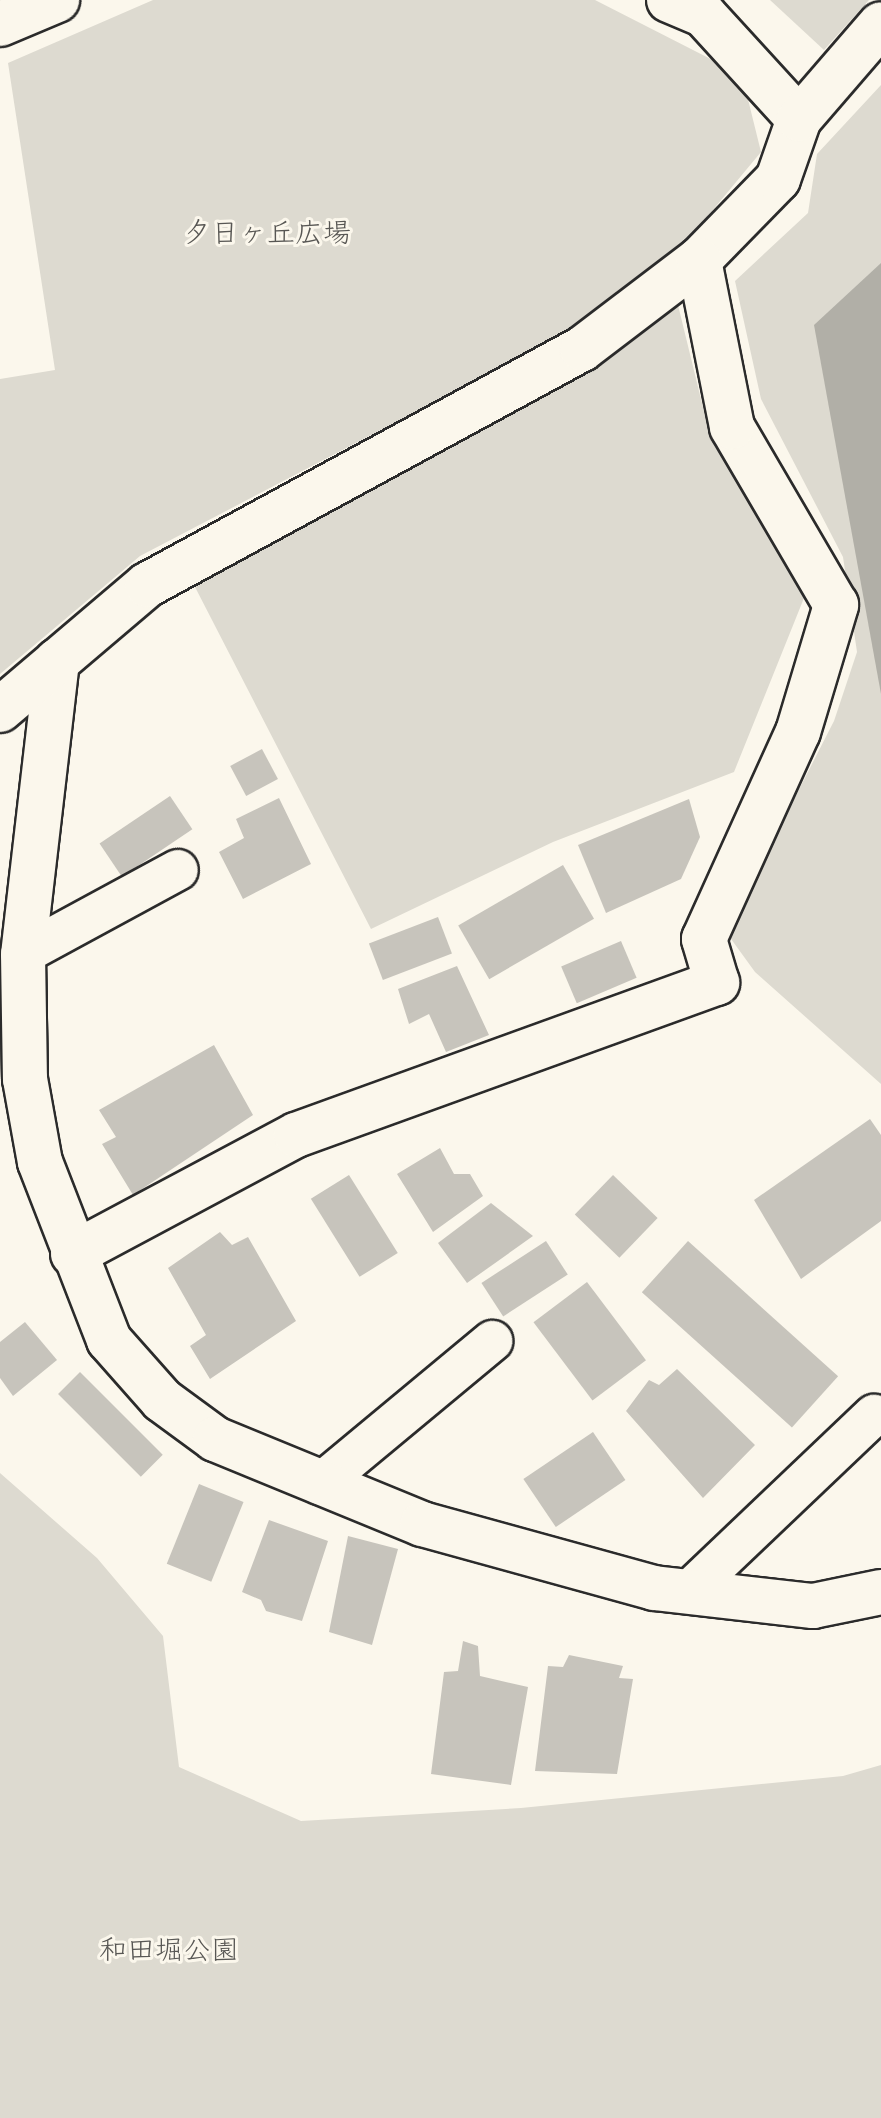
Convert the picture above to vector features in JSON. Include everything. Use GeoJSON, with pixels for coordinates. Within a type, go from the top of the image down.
{"type":"FeatureCollection","features":[{"type":"Feature","properties":{"kind":"street"},"geometry":{"type":"LineString","coordinates":[[0,24],[57,0]]}},
{"type":"Feature","properties":{"kind":"street"},"geometry":{"type":"LineString","coordinates":[[669,0],[704,15],[799,119]]}},
{"type":"Feature","properties":{"kind":"street"},"geometry":{"type":"LineString","coordinates":[[0,710],[147,585],[582,349],[699,260],[778,179],[799,119],[881,24]]}},
{"type":"Feature","properties":{"kind":"street"},"geometry":{"type":"LineString","coordinates":[[73,1254],[296,1135],[717,983],[704,939],[798,732],[836,605],[732,427],[699,260]]}},
{"type":"Feature","properties":{"kind":"street"},"geometry":{"type":"LineString","coordinates":[[57,661],[23,954],[25,1079],[40,1162],[73,1254],[109,1340],[162,1400],[215,1439],[422,1524],[688,1592],[813,1606],[881,1592]]}},
{"type":"Feature","properties":{"kind":"lane"},"geometry":{"type":"LineString","coordinates":[[23,954],[178,870]]}},
{"type":"Feature","properties":{"kind":"lane"},"geometry":{"type":"LineString","coordinates":[[320,1484],[492,1341]]}},
{"type":"Feature","properties":{"kind":"lane"},"geometry":{"type":"LineString","coordinates":[[688,1592],[874,1415]]}},
{"type":"Feature","properties":{"kind":"green space","name":"夕日ヶ丘広場"},"geometry":{"type":"Polygon","coordinates":[[[153,0],[595,0],[742,75],[761,152],[687,241],[570,331],[140,556],[0,674],[0,379],[55,370],[8,63],[153,0]]]}},
{"type":"Feature","properties":{"kind":"green space"},"geometry":{"type":"Polygon","coordinates":[[[770,0],[869,0],[824,50],[770,0]]]}},
{"type":"Feature","properties":{"kind":"green space"},"geometry":{"type":"Polygon","coordinates":[[[881,85],[881,1084],[755,972],[726,932],[834,721],[857,652],[843,557],[761,399],[735,281],[808,213],[817,154],[881,85]]]}},
{"type":"Feature","properties":{"kind":"green space"},"geometry":{"type":"Polygon","coordinates":[[[678,305],[709,432],[804,598],[734,772],[553,842],[371,929],[195,587],[678,305]]]}},
{"type":"Feature","properties":{"kind":"green space","name":"和田堀公園"},"geometry":{"type":"Polygon","coordinates":[[[0,1473],[97,1558],[163,1636],[179,1767],[301,1821],[521,1808],[843,1776],[881,1765],[881,2118],[0,2118],[0,1473]]]}},
{"type":"Feature","properties":{"kind":"shaded area"},"geometry":{"type":"Polygon","coordinates":[[[881,263],[881,694],[814,325],[881,263]]]}},
{"type":"Feature","properties":{"kind":"building"},"geometry":{"type":"Polygon","coordinates":[[[262,749],[278,779],[246,796],[230,766],[262,749]]]}},
{"type":"Feature","properties":{"kind":"building"},"geometry":{"type":"Polygon","coordinates":[[[170,796],[192,829],[122,877],[100,844],[170,796]]]}},
{"type":"Feature","properties":{"kind":"building"},"geometry":{"type":"Polygon","coordinates":[[[279,798],[311,864],[243,899],[219,852],[244,838],[236,819],[279,798]]]}},
{"type":"Feature","properties":{"kind":"building"},"geometry":{"type":"Polygon","coordinates":[[[689,799],[700,837],[681,879],[606,913],[578,845],[689,799]]]}},
{"type":"Feature","properties":{"kind":"building"},"geometry":{"type":"Polygon","coordinates":[[[563,865],[594,919],[489,979],[458,926],[563,865]]]}},
{"type":"Feature","properties":{"kind":"building"},"geometry":{"type":"Polygon","coordinates":[[[438,917],[452,953],[383,980],[369,944],[438,917]]]}},
{"type":"Feature","properties":{"kind":"building"},"geometry":{"type":"Polygon","coordinates":[[[621,941],[637,978],[577,1003],[561,966],[621,941]]]}},
{"type":"Feature","properties":{"kind":"building"},"geometry":{"type":"Polygon","coordinates":[[[457,966],[489,1035],[446,1052],[429,1014],[409,1024],[398,989],[457,966]]]}},
{"type":"Feature","properties":{"kind":"building"},"geometry":{"type":"Polygon","coordinates":[[[214,1045],[253,1115],[133,1195],[102,1144],[116,1137],[99,1110],[214,1045]]]}},
{"type":"Feature","properties":{"kind":"building"},"geometry":{"type":"Polygon","coordinates":[[[870,1119],[881,1135],[881,1221],[801,1279],[754,1200],[870,1119]]]}},
{"type":"Feature","properties":{"kind":"building"},"geometry":{"type":"Polygon","coordinates":[[[440,1148],[454,1174],[470,1174],[483,1196],[433,1232],[397,1174],[440,1148]]]}},
{"type":"Feature","properties":{"kind":"building"},"geometry":{"type":"Polygon","coordinates":[[[349,1175],[398,1253],[360,1277],[311,1199],[349,1175]]]}},
{"type":"Feature","properties":{"kind":"building"},"geometry":{"type":"Polygon","coordinates":[[[613,1175],[658,1218],[619,1258],[575,1215],[613,1175]]]}},
{"type":"Feature","properties":{"kind":"building"},"geometry":{"type":"Polygon","coordinates":[[[491,1203],[533,1236],[467,1283],[438,1243],[491,1203]]]}},
{"type":"Feature","properties":{"kind":"building"},"geometry":{"type":"Polygon","coordinates":[[[220,1232],[232,1245],[248,1237],[296,1321],[210,1379],[190,1346],[206,1335],[168,1268],[220,1232]]]}},
{"type":"Feature","properties":{"kind":"building"},"geometry":{"type":"Polygon","coordinates":[[[546,1241],[568,1275],[503,1316],[481,1283],[546,1241]]]}},
{"type":"Feature","properties":{"kind":"building"},"geometry":{"type":"Polygon","coordinates":[[[688,1241],[838,1376],[792,1427],[642,1292],[688,1241]]]}},
{"type":"Feature","properties":{"kind":"building"},"geometry":{"type":"Polygon","coordinates":[[[587,1282],[646,1360],[592,1401],[533,1322],[587,1282]]]}},
{"type":"Feature","properties":{"kind":"building"},"geometry":{"type":"Polygon","coordinates":[[[25,1322],[57,1360],[13,1396],[0,1378],[0,1342],[25,1322]]]}},
{"type":"Feature","properties":{"kind":"building"},"geometry":{"type":"Polygon","coordinates":[[[677,1369],[755,1445],[703,1498],[626,1411],[649,1380],[659,1385],[677,1369]]]}},
{"type":"Feature","properties":{"kind":"building"},"geometry":{"type":"Polygon","coordinates":[[[80,1372],[163,1455],[141,1477],[58,1394],[80,1372]]]}},
{"type":"Feature","properties":{"kind":"building"},"geometry":{"type":"Polygon","coordinates":[[[593,1432],[625,1480],[556,1527],[523,1479],[593,1432]]]}},
{"type":"Feature","properties":{"kind":"building"},"geometry":{"type":"Polygon","coordinates":[[[199,1484],[244,1502],[211,1582],[167,1564],[199,1484]]]}},
{"type":"Feature","properties":{"kind":"building"},"geometry":{"type":"Polygon","coordinates":[[[269,1520],[328,1541],[302,1621],[266,1611],[261,1600],[242,1592],[269,1520]]]}},
{"type":"Feature","properties":{"kind":"building"},"geometry":{"type":"Polygon","coordinates":[[[348,1536],[398,1549],[372,1645],[329,1632],[348,1536]]]}},
{"type":"Feature","properties":{"kind":"building"},"geometry":{"type":"Polygon","coordinates":[[[463,1641],[478,1646],[480,1676],[528,1687],[511,1785],[431,1774],[444,1672],[458,1671],[463,1641]]]}},
{"type":"Feature","properties":{"kind":"building"},"geometry":{"type":"Polygon","coordinates":[[[569,1655],[623,1666],[619,1678],[633,1679],[617,1774],[535,1771],[548,1666],[563,1667],[569,1655]]]}}]}
